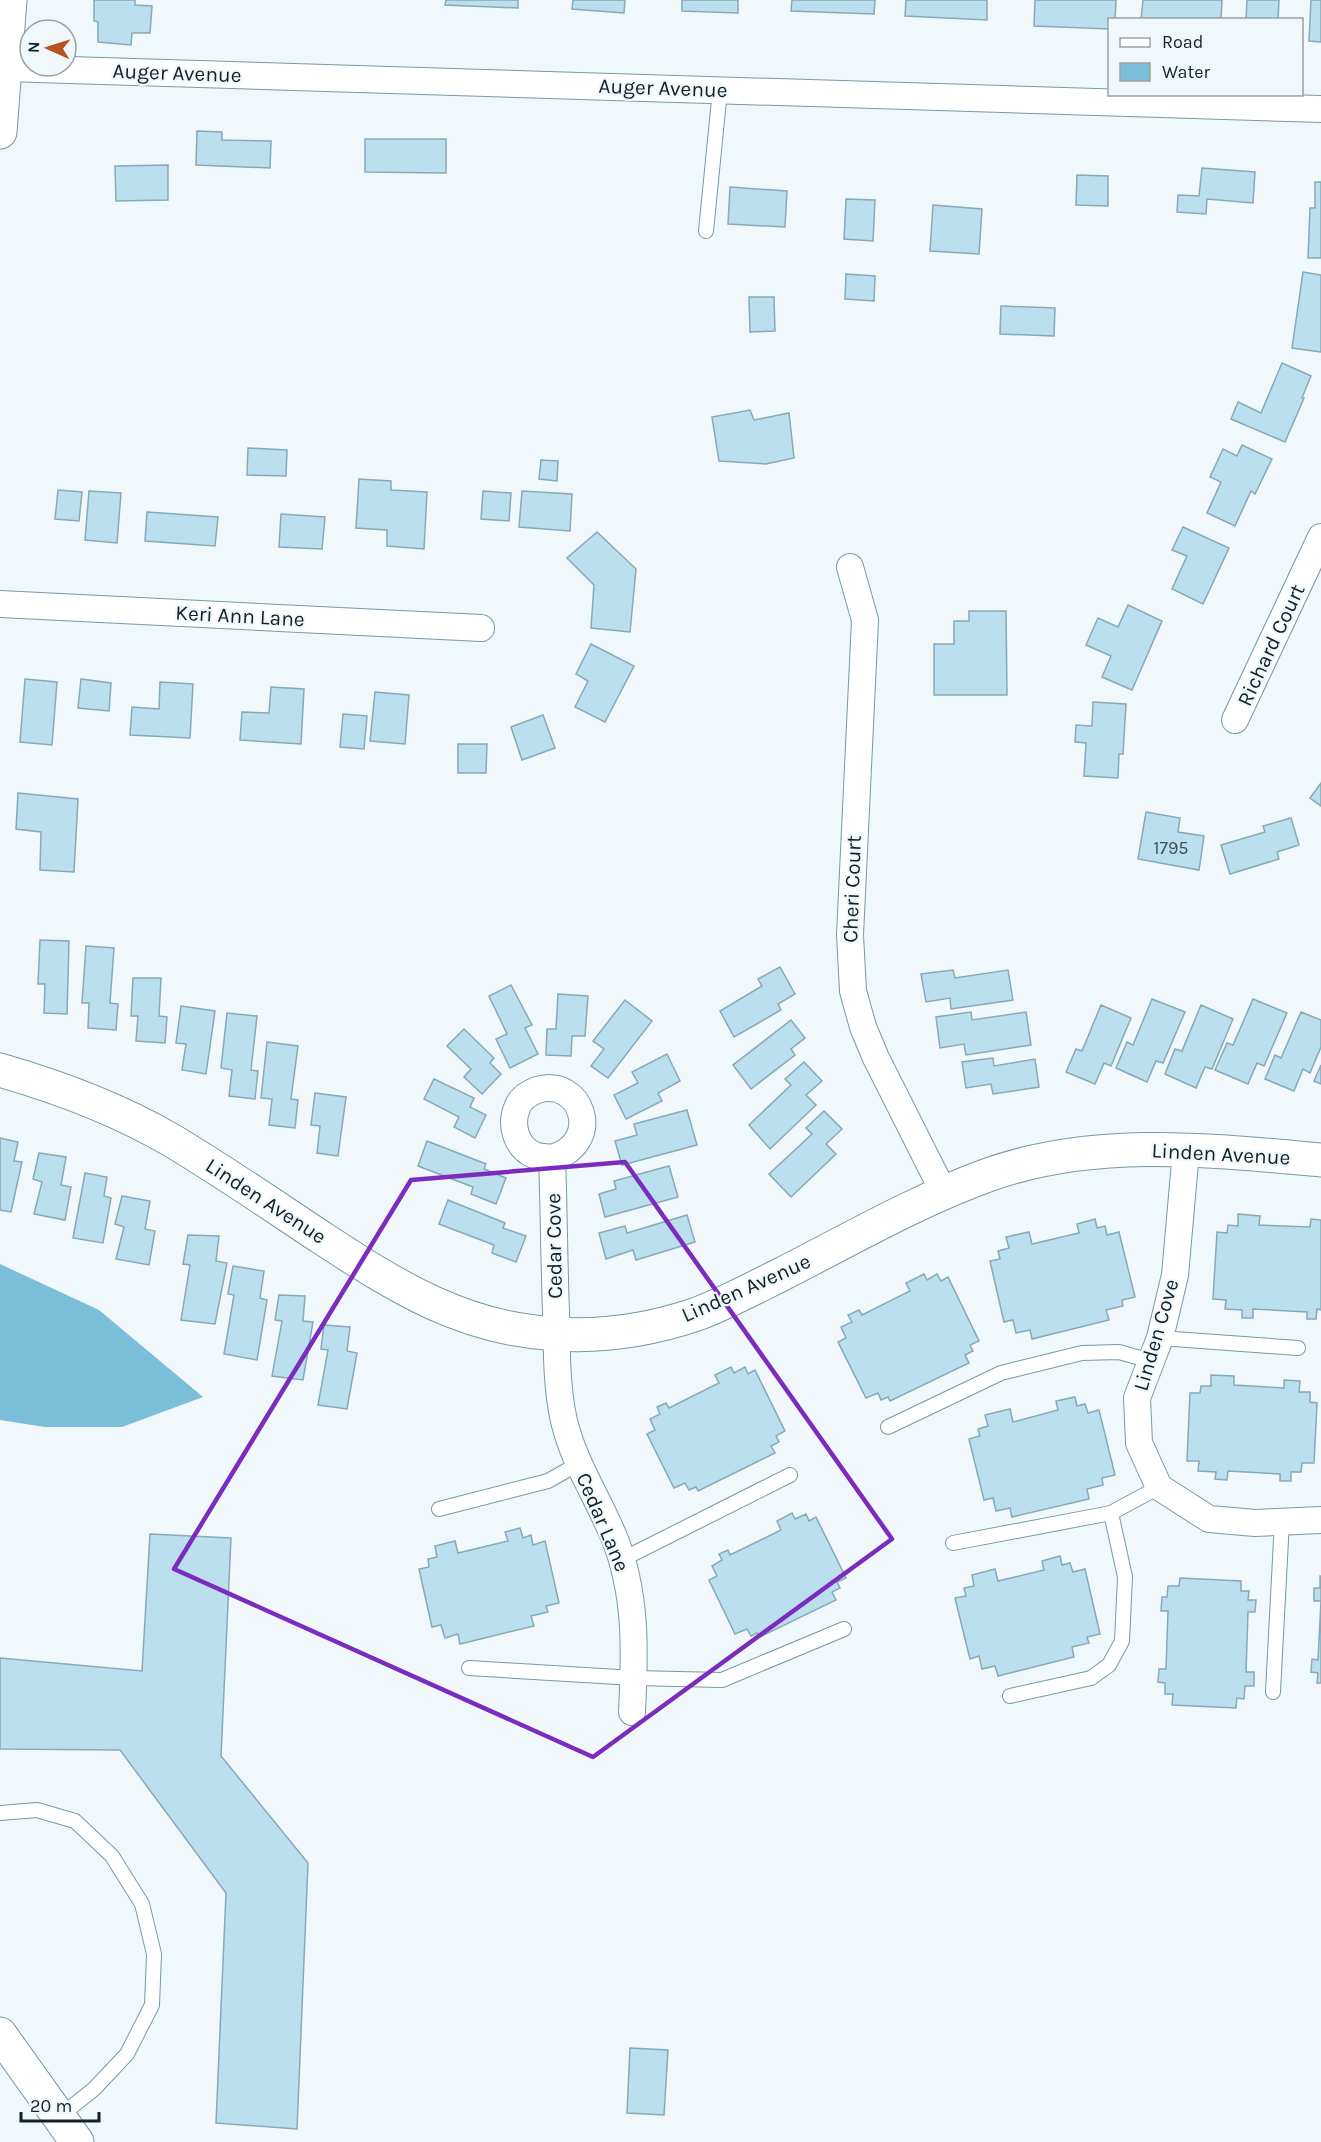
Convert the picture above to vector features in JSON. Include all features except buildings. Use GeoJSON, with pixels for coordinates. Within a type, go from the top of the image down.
{"type":"FeatureCollection","features":[{"type":"Feature","properties":{"kind":"street"},"geometry":{"type":"LineString","coordinates":[[0,132],[10,0]]}},
{"type":"Feature","properties":{"kind":"street","name":"Auger Avenue"},"geometry":{"type":"LineString","coordinates":[[4,68],[1321,109]]}},
{"type":"Feature","properties":{"kind":"street","name":"Richard Court"},"geometry":{"type":"LineString","coordinates":[[1235,720],[1321,537]]}},
{"type":"Feature","properties":{"kind":"street","name":"Cheri Court"},"geometry":{"type":"LineString","coordinates":[[850,567],[865,621],[850,935],[853,991],[863,1027],[876,1058],[944,1193]]}},
{"type":"Feature","properties":{"kind":"street","name":"Keri Ann Lane"},"geometry":{"type":"LineString","coordinates":[[0,604],[481,628]]}},
{"type":"Feature","properties":{"kind":"street","name":"Linden Avenue"},"geometry":{"type":"LineString","coordinates":[[0,1070],[43,1082],[106,1107],[167,1138],[380,1276],[423,1300],[470,1318],[517,1330],[556,1334],[605,1334],[653,1326],[697,1314],[738,1296],[944,1193],[990,1174],[1042,1160],[1095,1152],[1152,1150],[1321,1160]]}},
{"type":"Feature","properties":{"kind":"street","name":"Linden Cove"},"geometry":{"type":"LineString","coordinates":[[1159,1487],[1139,1443],[1137,1398],[1156,1349],[1175,1275],[1186,1151]]}},
{"type":"Feature","properties":{"kind":"street","name":"Cedar Cove"},"geometry":{"type":"LineString","coordinates":[[552,1158],[556,1334]]}},
{"type":"Feature","properties":{"kind":"street","name":"Cedar Lane"},"geometry":{"type":"LineString","coordinates":[[556,1334],[557,1378],[564,1422],[578,1464],[614,1539],[627,1581],[634,1621],[632,1712]]}},
{"type":"Feature","properties":{"kind":"street"},"geometry":{"type":"LineString","coordinates":[[1159,1487],[1209,1519],[1255,1523],[1321,1520]]}},
{"type":"Feature","properties":{"kind":"street"},"geometry":{"type":"LineString","coordinates":[[0,2034],[68,2129]]}},
{"type":"Feature","properties":{"kind":"lane"},"geometry":{"type":"LineString","coordinates":[[706,231],[720,90]]}},
{"type":"Feature","properties":{"kind":"lane"},"geometry":{"type":"LineString","coordinates":[[888,1427],[1001,1373],[1082,1353],[1156,1349],[1298,1348]]}},
{"type":"Feature","properties":{"kind":"lane"},"geometry":{"type":"LineString","coordinates":[[440,1509],[548,1481],[578,1464]]}},
{"type":"Feature","properties":{"kind":"lane"},"geometry":{"type":"LineString","coordinates":[[621,1560],[790,1475]]}},
{"type":"Feature","properties":{"kind":"lane"},"geometry":{"type":"LineString","coordinates":[[952,1543],[1112,1513],[1159,1487]]}},
{"type":"Feature","properties":{"kind":"lane"},"geometry":{"type":"LineString","coordinates":[[1010,1696],[1091,1678],[1109,1665],[1122,1641],[1125,1577],[1112,1513]]}},
{"type":"Feature","properties":{"kind":"lane"},"geometry":{"type":"LineString","coordinates":[[1273,1692],[1282,1521]]}},
{"type":"Feature","properties":{"kind":"lane"},"geometry":{"type":"LineString","coordinates":[[469,1668],[634,1678],[722,1680],[844,1629]]}},
{"type":"Feature","properties":{"kind":"lane"},"geometry":{"type":"LineString","coordinates":[[0,1813],[37,1810],[75,1821],[112,1856],[142,1904],[154,1954],[152,2005],[127,2054],[94,2089],[68,2129]]}},
{"type":"Feature","properties":{"kind":"highlighted area"},"geometry":{"type":"Polygon","coordinates":[[[625,1162],[892,1539],[593,1757],[174,1569],[411,1180],[625,1162]]]}},
{"type":"Feature","properties":{"kind":"water"},"geometry":{"type":"Polygon","coordinates":[[[0,1264],[99,1310],[203,1397],[122,1427],[45,1427],[0,1420],[0,1264]]]}}]}
